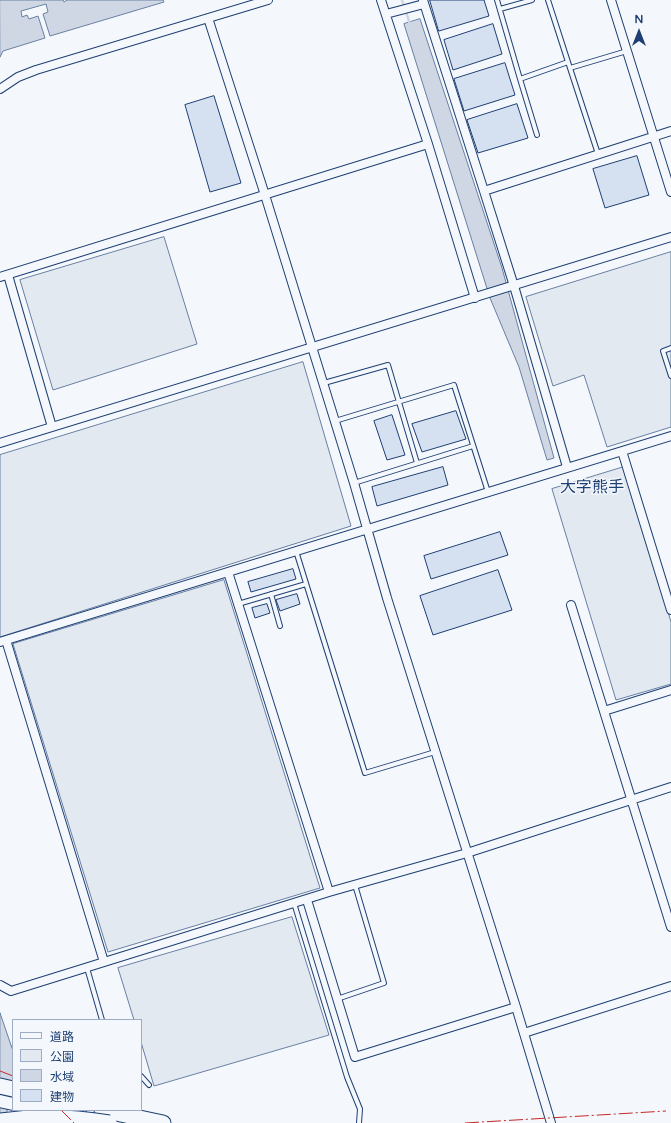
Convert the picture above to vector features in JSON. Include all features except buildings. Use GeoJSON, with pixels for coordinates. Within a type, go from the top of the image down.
{"type":"FeatureCollection","features":[{"type":"Feature","properties":{"kind":"highway"},"geometry":{"type":"LineString","coordinates":[[0,1086],[12,1089]]}},
{"type":"Feature","properties":{"kind":"highway"},"geometry":{"type":"LineString","coordinates":[[107,1111],[163,1123]]}},
{"type":"Feature","properties":{"kind":"highway"},"geometry":{"type":"LineString","coordinates":[[3,1117],[66,1118],[109,1123]]}},
{"type":"Feature","properties":{"kind":"main road"},"geometry":{"type":"LineString","coordinates":[[0,1102],[12,1104]]}},
{"type":"Feature","properties":{"kind":"main road"},"geometry":{"type":"LineString","coordinates":[[66,1111],[153,1123]]}},
{"type":"Feature","properties":{"kind":"main road"},"geometry":{"type":"LineString","coordinates":[[3,1117],[59,1123]]}},
{"type":"Feature","properties":{"kind":"street"},"geometry":{"type":"LineString","coordinates":[[0,89],[18,77],[36,70],[268,0]]}},
{"type":"Feature","properties":{"kind":"street"},"geometry":{"type":"LineString","coordinates":[[381,0],[428,144],[475,298]]}},
{"type":"Feature","properties":{"kind":"street"},"geometry":{"type":"LineString","coordinates":[[611,0],[671,192]]}},
{"type":"Feature","properties":{"kind":"street"},"geometry":{"type":"LineString","coordinates":[[386,14],[423,2],[484,191],[567,467]]}},
{"type":"Feature","properties":{"kind":"street"},"geometry":{"type":"LineString","coordinates":[[208,18],[265,195],[354,483],[387,598],[524,1032],[551,1123]]}},
{"type":"Feature","properties":{"kind":"street"},"geometry":{"type":"LineString","coordinates":[[484,191],[671,131]]}},
{"type":"Feature","properties":{"kind":"street"},"geometry":{"type":"LineString","coordinates":[[52,427],[4,276],[428,144]]}},
{"type":"Feature","properties":{"kind":"street"},"geometry":{"type":"LineString","coordinates":[[0,443],[513,287],[671,237]]}},
{"type":"Feature","properties":{"kind":"street"},"geometry":{"type":"LineString","coordinates":[[104,962],[3,641],[367,528],[671,436]]}},
{"type":"Feature","properties":{"kind":"street"},"geometry":{"type":"LineString","coordinates":[[622,451],[671,610]]}},
{"type":"Feature","properties":{"kind":"street"},"geometry":{"type":"LineString","coordinates":[[228,572],[330,892]]}},
{"type":"Feature","properties":{"kind":"street"},"geometry":{"type":"LineString","coordinates":[[571,604],[671,927]]}},
{"type":"Feature","properties":{"kind":"street"},"geometry":{"type":"LineString","coordinates":[[604,710],[671,690]]}},
{"type":"Feature","properties":{"kind":"street"},"geometry":{"type":"LineString","coordinates":[[0,985],[10,991],[330,892],[467,853],[671,787]]}},
{"type":"Feature","properties":{"kind":"street"},"geometry":{"type":"LineString","coordinates":[[307,900],[355,1057],[516,1007]]}},
{"type":"Feature","properties":{"kind":"street"},"geometry":{"type":"LineString","coordinates":[[524,1032],[671,986]]}},
{"type":"Feature","properties":{"kind":"lane"},"geometry":{"type":"LineString","coordinates":[[497,0],[537,134]]}},
{"type":"Feature","properties":{"kind":"lane"},"geometry":{"type":"LineString","coordinates":[[500,10],[532,0]]}},
{"type":"Feature","properties":{"kind":"lane"},"geometry":{"type":"LineString","coordinates":[[548,0],[598,154]]}},
{"type":"Feature","properties":{"kind":"lane"},"geometry":{"type":"LineString","coordinates":[[570,68],[627,51]]}},
{"type":"Feature","properties":{"kind":"lane"},"geometry":{"type":"LineString","coordinates":[[520,79],[568,62]]}},
{"type":"Feature","properties":{"kind":"lane"},"geometry":{"type":"LineString","coordinates":[[671,348],[663,351],[671,376]]}},
{"type":"Feature","properties":{"kind":"lane"},"geometry":{"type":"LineString","coordinates":[[323,384],[388,365],[398,402],[418,463]]}},
{"type":"Feature","properties":{"kind":"lane"},"geometry":{"type":"LineString","coordinates":[[335,421],[454,385],[488,492]]}},
{"type":"Feature","properties":{"kind":"lane"},"geometry":{"type":"LineString","coordinates":[[354,483],[473,446]]}},
{"type":"Feature","properties":{"kind":"lane"},"geometry":{"type":"LineString","coordinates":[[295,551],[365,773],[435,752]]}},
{"type":"Feature","properties":{"kind":"lane"},"geometry":{"type":"LineString","coordinates":[[238,604],[306,584]]}},
{"type":"Feature","properties":{"kind":"lane"},"geometry":{"type":"LineString","coordinates":[[271,594],[280,626]]}},
{"type":"Feature","properties":{"kind":"lane"},"geometry":{"type":"LineString","coordinates":[[337,999],[384,983],[355,885]]}},
{"type":"Feature","properties":{"kind":"lane"},"geometry":{"type":"LineString","coordinates":[[294,903],[348,1077],[360,1109],[359,1123]]}},
{"type":"Feature","properties":{"kind":"lane"},"geometry":{"type":"LineString","coordinates":[[87,968],[102,1019]]}},
{"type":"Feature","properties":{"kind":"lane"},"geometry":{"type":"LineString","coordinates":[[142,1077],[149,1085]]}},
{"type":"Feature","properties":{"kind":"green space"},"geometry":{"type":"Polygon","coordinates":[[[164,237],[197,344],[53,390],[20,280],[164,237]]]}},
{"type":"Feature","properties":{"kind":"green space"},"geometry":{"type":"Polygon","coordinates":[[[671,252],[671,427],[607,447],[584,375],[553,386],[526,297],[671,252]]]}},
{"type":"Feature","properties":{"kind":"green space"},"geometry":{"type":"Polygon","coordinates":[[[303,362],[351,526],[0,637],[0,455],[303,362]]]}},
{"type":"Feature","properties":{"kind":"green space"},"geometry":{"type":"Polygon","coordinates":[[[624,467],[671,622],[671,684],[616,700],[552,489],[624,467]]]}},
{"type":"Feature","properties":{"kind":"green space"},"geometry":{"type":"Polygon","coordinates":[[[224,580],[320,888],[108,952],[13,644],[224,580]]]}},
{"type":"Feature","properties":{"kind":"green space"},"geometry":{"type":"Polygon","coordinates":[[[292,917],[329,1035],[154,1086],[142,1045],[142,1019],[134,1019],[118,968],[292,917]]]}},
{"type":"Feature","properties":{"kind":"water"},"geometry":{"type":"Polygon","coordinates":[[[0,0],[63,0],[64,2],[67,0],[163,0],[164,2],[50,36],[43,14],[48,12],[46,4],[21,11],[22,17],[27,15],[29,19],[38,16],[45,38],[3,51],[0,57],[0,0]]]}},
{"type":"Feature","properties":{"kind":"water"},"geometry":{"type":"Polygon","coordinates":[[[420,19],[502,268],[554,458],[547,460],[519,367],[490,298],[404,24],[420,19]]]}},
{"type":"Feature","properties":{"kind":"water"},"geometry":{"type":"Polygon","coordinates":[[[0,1013],[12,1048],[12,1095],[6,1114],[0,1123],[0,1013]]]}},
{"type":"Feature","properties":{"kind":"waterway"},"geometry":{"type":"LineString","coordinates":[[402,0],[410,24]]}},
{"type":"Feature","properties":{"kind":"power"},"geometry":{"type":"LineString","coordinates":[[0,1071],[12,1076]]}},
{"type":"Feature","properties":{"kind":"power"},"geometry":{"type":"LineString","coordinates":[[62,1111],[74,1123]]}},
{"type":"Feature","properties":{"kind":"power"},"geometry":{"type":"LineString","coordinates":[[465,1123],[666,1111]]}},
{"type":"Feature","properties":{"kind":"district","name":"大字熊手"},"geometry":{"type":"Point","coordinates":[592,488]}}]}
